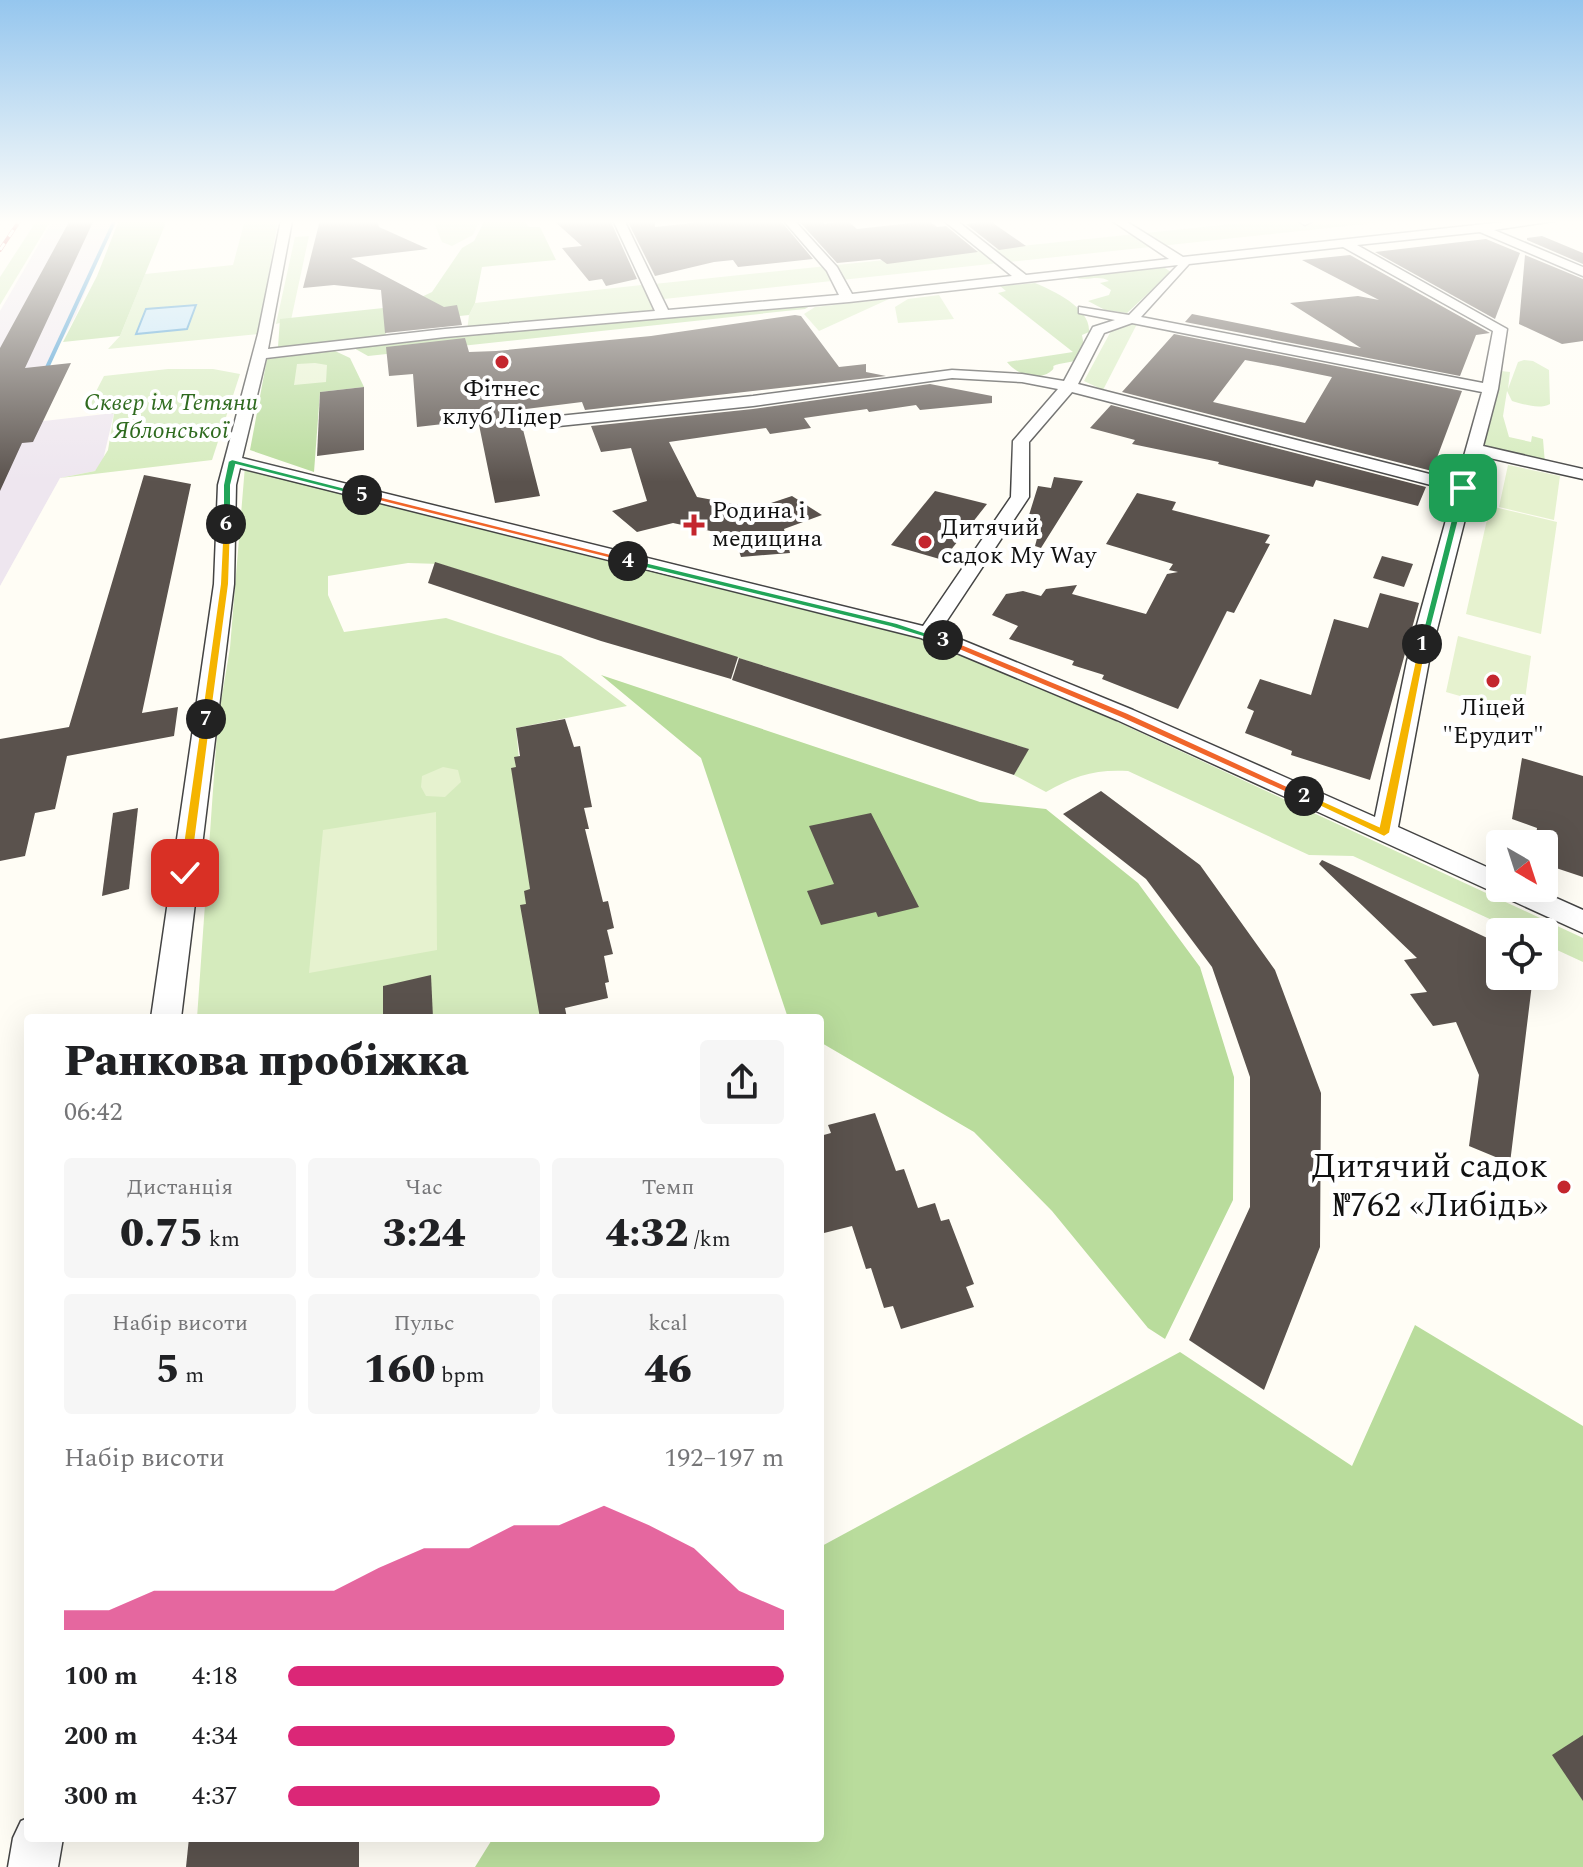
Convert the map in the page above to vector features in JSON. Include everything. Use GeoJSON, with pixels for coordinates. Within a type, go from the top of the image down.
{"type":"FeatureCollection","features":[{"type":"Feature","properties":{"kind":"street"},"geometry":{"type":"LineString","coordinates":[[167,1014],[224,584],[227,485],[269,307]]}},
{"type":"Feature","properties":{"kind":"street"},"geometry":{"type":"LineString","coordinates":[[660,307],[664,315]]}},
{"type":"Feature","properties":{"kind":"street"},"geometry":{"type":"LineString","coordinates":[[260,354],[445,333],[750,307]]}},
{"type":"Feature","properties":{"kind":"street"},"geometry":{"type":"LineString","coordinates":[[1080,307],[1098,330]]}},
{"type":"Feature","properties":{"kind":"street"},"geometry":{"type":"LineString","coordinates":[[1084,307],[1490,389]]}},
{"type":"Feature","properties":{"kind":"street"},"geometry":{"type":"LineString","coordinates":[[928,634],[1020,497],[1021,441],[1069,386],[1098,330],[1132,319],[1144,307]]}},
{"type":"Feature","properties":{"kind":"street"},"geometry":{"type":"LineString","coordinates":[[1384,833],[1418,661],[1490,389],[1500,329],[1460,307]]}},
{"type":"Feature","properties":{"kind":"street"},"geometry":{"type":"LineString","coordinates":[[549,422],[753,401],[952,374],[1022,378],[1069,386],[1463,488]]}},
{"type":"Feature","properties":{"kind":"street"},"geometry":{"type":"LineString","coordinates":[[1473,449],[1583,474]]}},
{"type":"Feature","properties":{"kind":"street"},"geometry":{"type":"LineString","coordinates":[[232,461],[928,634],[1125,715],[1486,878]]}},
{"type":"Feature","properties":{"kind":"street"},"geometry":{"type":"LineString","coordinates":[[1539,902],[1583,922]]}},
{"type":"Feature","properties":{"kind":"street"},"geometry":{"type":"LineString","coordinates":[[33,1867],[37,1842]]}},
{"type":"Feature","properties":{"kind":"shaded area"},"geometry":{"type":"Polygon","coordinates":[[[2,307],[79,307],[43,374],[0,413],[2,307]]]}},
{"type":"Feature","properties":{"kind":"shaded area"},"geometry":{"type":"Polygon","coordinates":[[[114,413],[103,460],[95,471],[60,478],[0,586],[0,426],[114,413]]]}},
{"type":"Feature","properties":{"kind":"green space"},"geometry":{"type":"Polygon","coordinates":[[[81,307],[132,307],[120,336],[63,342],[81,307]]]}},
{"type":"Feature","properties":{"kind":"green space"},"geometry":{"type":"Polygon","coordinates":[[[132,307],[263,307],[259,334],[108,349],[120,336],[132,307]]]}},
{"type":"Feature","properties":{"kind":"green space"},"geometry":{"type":"Polygon","coordinates":[[[280,307],[294,307],[291,320],[276,324],[280,307]]]}},
{"type":"Feature","properties":{"kind":"green space"},"geometry":{"type":"Polygon","coordinates":[[[391,307],[473,307],[469,315],[385,324],[386,337],[278,347],[280,319],[391,307]]]}},
{"type":"Feature","properties":{"kind":"green space"},"geometry":{"type":"Polygon","coordinates":[[[473,307],[661,307],[664,315],[467,331],[473,307]]]}},
{"type":"Feature","properties":{"kind":"green space"},"geometry":{"type":"Polygon","coordinates":[[[772,307],[808,307],[368,356],[352,347],[772,307]]]}},
{"type":"Feature","properties":{"kind":"green space"},"geometry":{"type":"Polygon","coordinates":[[[815,307],[871,307],[819,331],[804,314],[815,307]]]}},
{"type":"Feature","properties":{"kind":"green space"},"geometry":{"type":"Polygon","coordinates":[[[895,307],[947,307],[954,319],[898,323],[895,307]]]}},
{"type":"Feature","properties":{"kind":"green space"},"geometry":{"type":"Polygon","coordinates":[[[1016,307],[1077,307],[1088,323],[1089,332],[1082,335],[1086,358],[1053,366],[1044,375],[1032,376],[1015,370],[1007,362],[1073,352],[1016,307]]]}},
{"type":"Feature","properties":{"kind":"green space"},"geometry":{"type":"Polygon","coordinates":[[[1100,307],[1133,307],[1127,313],[1100,307]]]}},
{"type":"Feature","properties":{"kind":"green space"},"geometry":{"type":"Polygon","coordinates":[[[1138,322],[1103,390],[1084,381],[1111,331],[1138,322]]]}},
{"type":"Feature","properties":{"kind":"green space"},"geometry":{"type":"Polygon","coordinates":[[[335,351],[350,358],[364,387],[320,392],[314,472],[250,450],[267,359],[335,351]]]}},
{"type":"Feature","properties":{"kind":"green space"},"geometry":{"type":"Polygon","coordinates":[[[1533,361],[1549,370],[1550,404],[1536,406],[1512,401],[1507,391],[1503,416],[1509,437],[1531,442],[1532,436],[1543,439],[1545,464],[1481,447],[1501,371],[1510,372],[1508,389],[1518,362],[1533,361]]]}},
{"type":"Feature","properties":{"kind":"green space"},"geometry":{"type":"Polygon","coordinates":[[[297,364],[327,365],[326,382],[294,385],[297,364]]]}},
{"type":"Feature","properties":{"kind":"green space","name":"Сквер ім Тетяни Яблонської"},"geometry":{"type":"Polygon","coordinates":[[[168,369],[213,369],[240,374],[212,460],[60,478],[95,471],[108,450],[114,414],[89,405],[104,376],[168,369]]]}},
{"type":"Feature","properties":{"kind":"green space"},"geometry":{"type":"Polygon","coordinates":[[[1508,465],[1560,476],[1554,520],[1499,507],[1508,465]]]}},
{"type":"Feature","properties":{"kind":"green space"},"geometry":{"type":"Polygon","coordinates":[[[245,466],[928,634],[1486,893],[1486,902],[1505,902],[1540,918],[1488,918],[1353,856],[1309,855],[1128,771],[1085,775],[1046,792],[1014,775],[1028,749],[440,564],[408,563],[328,576],[328,595],[344,632],[446,618],[561,656],[627,706],[516,728],[544,1014],[197,1014],[218,719],[230,648],[245,466]]]}},
{"type":"Feature","properties":{"kind":"green space"},"geometry":{"type":"Polygon","coordinates":[[[1490,506],[1557,522],[1541,634],[1466,614],[1490,506]]]}},
{"type":"Feature","properties":{"kind":"green space"},"geometry":{"type":"Polygon","coordinates":[[[1458,636],[1531,656],[1523,714],[1446,692],[1458,636]]]}},
{"type":"Feature","properties":{"kind":"green space"},"geometry":{"type":"Polygon","coordinates":[[[601,675],[980,802],[1046,809],[1138,883],[1200,967],[1234,1077],[1233,1200],[1165,1339],[1148,1328],[1052,1211],[974,1132],[824,1044],[824,1014],[787,1014],[701,758],[601,675]]]}},
{"type":"Feature","properties":{"kind":"green space"},"geometry":{"type":"Polygon","coordinates":[[[443,767],[458,770],[461,782],[445,797],[426,796],[421,787],[422,776],[443,767]]]}},
{"type":"Feature","properties":{"kind":"green space"},"geometry":{"type":"Polygon","coordinates":[[[436,812],[437,950],[309,973],[323,830],[436,812]]]}},
{"type":"Feature","properties":{"kind":"green space"},"geometry":{"type":"Polygon","coordinates":[[[1558,926],[1583,938],[1583,962],[1558,950],[1558,926]]]}},
{"type":"Feature","properties":{"kind":"green space"},"geometry":{"type":"Polygon","coordinates":[[[1415,1325],[1583,1426],[1583,1867],[475,1867],[491,1842],[824,1842],[824,1545],[1180,1352],[1352,1466],[1415,1325]]]}},
{"type":"Feature","properties":{"kind":"water"},"geometry":{"type":"Polygon","coordinates":[[[195,307],[187,329],[136,334],[146,309],[195,307]]]}},
{"type":"Feature","properties":{"kind":"building"},"geometry":{"type":"Polygon","coordinates":[[[22,307],[53,307],[25,368],[71,363],[33,442],[22,443],[0,491],[0,348],[22,307]]]}},
{"type":"Feature","properties":{"kind":"building"},"geometry":{"type":"Polygon","coordinates":[[[383,307],[458,307],[462,325],[385,333],[383,307]]]}},
{"type":"Feature","properties":{"kind":"building"},"geometry":{"type":"Polygon","coordinates":[[[1297,307],[1444,307],[1490,333],[1476,335],[1460,376],[1185,322],[1192,314],[1361,348],[1297,307]]]}},
{"type":"Feature","properties":{"kind":"building"},"geometry":{"type":"Polygon","coordinates":[[[1474,307],[1499,307],[1495,319],[1474,307]]]}},
{"type":"Feature","properties":{"kind":"building"},"geometry":{"type":"Polygon","coordinates":[[[1520,307],[1583,307],[1583,341],[1562,344],[1519,324],[1520,307]]]}},
{"type":"Feature","properties":{"kind":"building"},"geometry":{"type":"Polygon","coordinates":[[[801,316],[839,367],[866,364],[866,372],[886,376],[585,410],[582,402],[518,410],[540,496],[495,503],[478,420],[417,427],[413,374],[389,376],[386,347],[465,338],[469,352],[496,351],[651,336],[801,316]]]}},
{"type":"Feature","properties":{"kind":"building"},"geometry":{"type":"Polygon","coordinates":[[[1174,334],[1462,391],[1432,471],[1122,392],[1174,334]],[[1245,360],[1213,402],[1305,423],[1332,377],[1245,360]]]}},
{"type":"Feature","properties":{"kind":"building"},"geometry":{"type":"Polygon","coordinates":[[[930,384],[992,396],[992,403],[920,410],[916,405],[869,412],[867,409],[804,418],[811,428],[770,434],[766,428],[669,442],[697,497],[756,508],[792,496],[822,515],[784,529],[790,553],[741,557],[734,536],[673,523],[637,532],[612,511],[647,501],[631,448],[601,452],[591,426],[753,409],[930,384]]]}},
{"type":"Feature","properties":{"kind":"building"},"geometry":{"type":"Polygon","coordinates":[[[364,387],[364,450],[317,456],[320,392],[364,387]]]}},
{"type":"Feature","properties":{"kind":"building"},"geometry":{"type":"Polygon","coordinates":[[[1111,405],[1426,487],[1418,506],[1316,480],[1313,487],[1219,462],[1132,444],[1135,440],[1090,428],[1111,405]]]}},
{"type":"Feature","properties":{"kind":"building"},"geometry":{"type":"Polygon","coordinates":[[[144,475],[191,484],[142,713],[178,707],[174,736],[67,756],[55,809],[35,813],[25,856],[0,861],[0,739],[69,727],[144,475]]]}},
{"type":"Feature","properties":{"kind":"building"},"geometry":{"type":"Polygon","coordinates":[[[1054,477],[1083,481],[1041,548],[1035,546],[1039,531],[1025,528],[1038,486],[1051,488],[1054,477]]]}},
{"type":"Feature","properties":{"kind":"building","name":"Дитячий садок My Way"},"geometry":{"type":"Polygon","coordinates":[[[935,491],[987,504],[943,560],[891,545],[935,491]]]}},
{"type":"Feature","properties":{"kind":"building"},"geometry":{"type":"Polygon","coordinates":[[[1137,493],[1176,502],[1172,510],[1270,535],[1265,543],[1270,544],[1234,613],[1227,611],[1178,709],[1102,679],[1104,675],[1072,665],[1074,661],[1009,639],[1018,626],[992,615],[1006,594],[1023,591],[1041,596],[1046,589],[1077,585],[1072,594],[1146,614],[1167,574],[1178,572],[1169,570],[1173,564],[1106,544],[1137,493]]]}},
{"type":"Feature","properties":{"kind":"building"},"geometry":{"type":"Polygon","coordinates":[[[1382,556],[1413,564],[1404,587],[1373,578],[1382,556]]]}},
{"type":"Feature","properties":{"kind":"building"},"geometry":{"type":"Polygon","coordinates":[[[435,562],[738,657],[731,679],[601,641],[428,583],[435,562]]]}},
{"type":"Feature","properties":{"kind":"building"},"geometry":{"type":"Polygon","coordinates":[[[1380,593],[1419,603],[1370,780],[1291,755],[1292,751],[1245,733],[1254,711],[1247,708],[1260,679],[1311,695],[1334,619],[1368,628],[1380,593]]]}},
{"type":"Feature","properties":{"kind":"building"},"geometry":{"type":"Polygon","coordinates":[[[739,658],[1029,749],[1014,775],[732,680],[739,658]]]}},
{"type":"Feature","properties":{"kind":"building"},"geometry":{"type":"Polygon","coordinates":[[[565,719],[574,747],[580,746],[592,807],[584,808],[589,829],[585,829],[603,902],[608,901],[614,928],[607,930],[613,954],[604,956],[609,982],[605,983],[608,998],[565,1008],[566,1014],[539,1014],[520,905],[526,904],[524,891],[530,889],[511,768],[516,767],[514,757],[520,756],[516,728],[565,719]]]}},
{"type":"Feature","properties":{"kind":"building"},"geometry":{"type":"Polygon","coordinates":[[[1522,758],[1583,776],[1583,877],[1558,869],[1558,830],[1537,830],[1512,819],[1522,758]]]}},
{"type":"Feature","properties":{"kind":"building"},"geometry":{"type":"Polygon","coordinates":[[[1101,791],[1200,865],[1275,970],[1321,1093],[1320,1247],[1264,1390],[1189,1340],[1250,1207],[1250,1077],[1212,967],[1146,879],[1063,814],[1101,791]]]}},
{"type":"Feature","properties":{"kind":"building"},"geometry":{"type":"Polygon","coordinates":[[[138,808],[129,889],[102,896],[113,813],[138,808]]]}},
{"type":"Feature","properties":{"kind":"building"},"geometry":{"type":"Polygon","coordinates":[[[871,813],[919,907],[878,917],[876,912],[821,925],[807,891],[834,884],[809,826],[871,813]]]}},
{"type":"Feature","properties":{"kind":"building"},"geometry":{"type":"Polygon","coordinates":[[[1322,860],[1486,937],[1486,990],[1531,990],[1510,1163],[1469,1146],[1479,1075],[1456,1022],[1433,1026],[1410,994],[1427,992],[1404,960],[1417,958],[1319,864],[1322,860]]]}},
{"type":"Feature","properties":{"kind":"building"},"geometry":{"type":"Polygon","coordinates":[[[431,975],[433,1014],[383,1014],[383,986],[431,975]]]}},
{"type":"Feature","properties":{"kind":"building"},"geometry":{"type":"Polygon","coordinates":[[[875,1113],[896,1171],[904,1169],[918,1208],[935,1203],[941,1221],[949,1219],[974,1284],[966,1287],[974,1307],[901,1329],[893,1306],[884,1308],[871,1268],[866,1269],[852,1226],[824,1233],[824,1135],[831,1133],[828,1125],[875,1113]]]}},
{"type":"Feature","properties":{"kind":"building"},"geometry":{"type":"Polygon","coordinates":[[[1583,1735],[1583,1801],[1552,1755],[1583,1735]]]}},
{"type":"Feature","properties":{"kind":"building"},"geometry":{"type":"Polygon","coordinates":[[[189,1842],[359,1842],[359,1867],[186,1867],[189,1842]]]}},
{"type":"Feature","properties":{"kind":"waterway"},"geometry":{"type":"LineString","coordinates":[[47,366],[74,307]]}},
{"type":"Feature","properties":{"kind":"place","name":"Фітнес клуб Лідер"},"geometry":{"type":"Point","coordinates":[502,362]}},
{"type":"Feature","properties":{"kind":"place","name":"Родина і медицина"},"geometry":{"type":"Point","coordinates":[694,525]}},
{"type":"Feature","properties":{"kind":"place","name":"Дитячий садок My Way"},"geometry":{"type":"Point","coordinates":[925,542]}},
{"type":"Feature","properties":{"kind":"place","name":"Ліцей \"Ерудит\""},"geometry":{"type":"Point","coordinates":[1493,681]}},
{"type":"Feature","properties":{"kind":"place","name":"Дитячий садок №762 «Либідь»"},"geometry":{"type":"Point","coordinates":[1564,1187]}},
{"type":"Feature","properties":{"kind":"route"},"geometry":{"type":"LineString","coordinates":[[185,873],[224,584],[227,485],[232,461],[928,634],[1125,715],[1384,833],[1418,661],[1463,488]]}}]}
